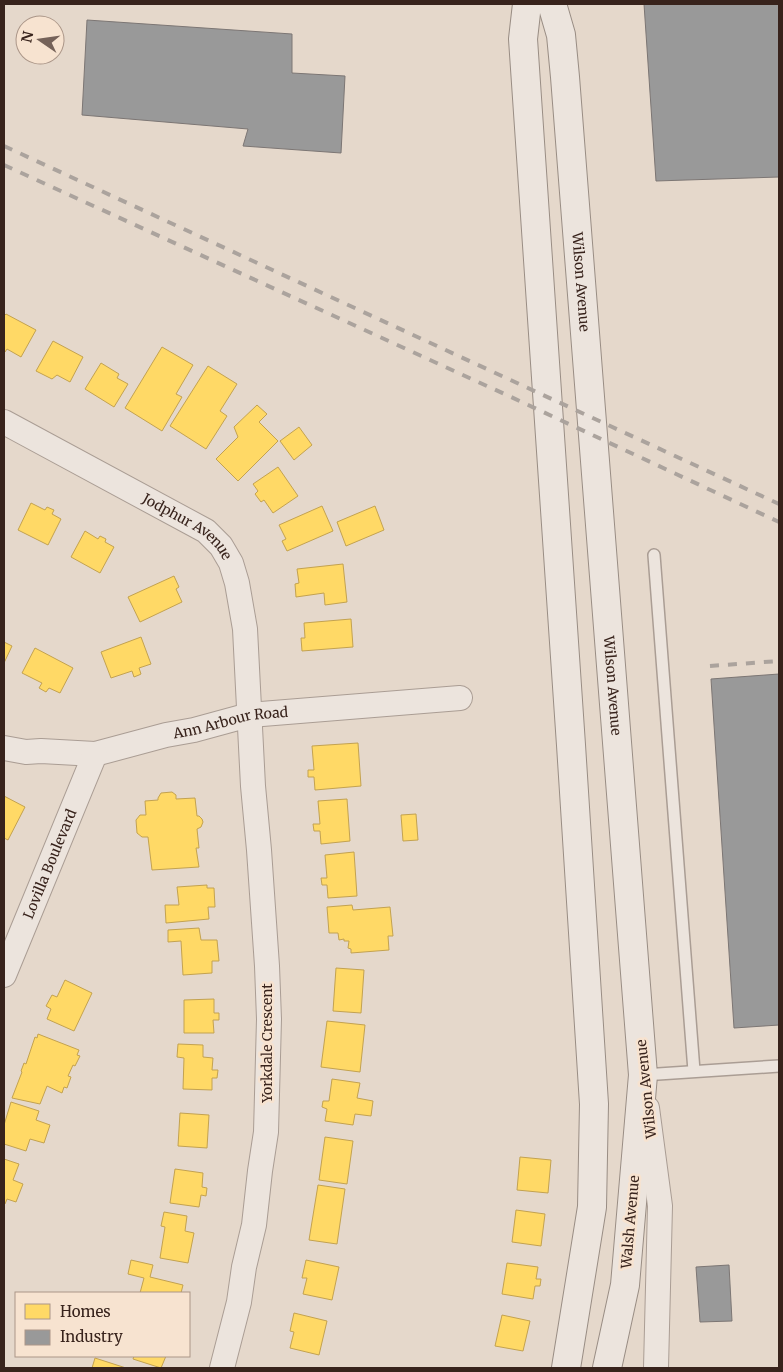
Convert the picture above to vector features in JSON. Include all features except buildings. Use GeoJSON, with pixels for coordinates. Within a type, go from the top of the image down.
{"type":"FeatureCollection","features":[{"type":"Feature","properties":{"kind":"main road"},"geometry":{"type":"LineString","coordinates":[[527,4],[523,39],[594,1104],[592,1207],[566,1368]]}},
{"type":"Feature","properties":{"kind":"main road","name":"Wilson Avenue"},"geometry":{"type":"LineString","coordinates":[[552,4],[562,35],[643,1075]]}},
{"type":"Feature","properties":{"kind":"main road","name":"Walsh Avenue"},"geometry":{"type":"LineString","coordinates":[[607,1368],[625,1284],[643,1075]]}},
{"type":"Feature","properties":{"kind":"street","name":"Jodphur Avenue"},"geometry":{"type":"LineString","coordinates":[[4,422],[206,531],[221,546],[232,563],[238,583],[245,629],[249,715]]}},
{"type":"Feature","properties":{"kind":"street","name":"Ann Arbour Road"},"geometry":{"type":"LineString","coordinates":[[4,748],[26,752],[95,754],[249,715],[460,698]]}},
{"type":"Feature","properties":{"kind":"street","name":"Yorkdale Crescent"},"geometry":{"type":"LineString","coordinates":[[222,1368],[239,1302],[244,1267],[254,1225],[266,1132],[269,1019],[267,966],[249,715]]}},
{"type":"Feature","properties":{"kind":"street","name":"Lovilla Boulevard"},"geometry":{"type":"LineString","coordinates":[[4,975],[95,754]]}},
{"type":"Feature","properties":{"kind":"street","name":"Wilson Avenue"},"geometry":{"type":"LineString","coordinates":[[643,1075],[660,1206],[656,1368]]}},
{"type":"Feature","properties":{"kind":"lane"},"geometry":{"type":"LineString","coordinates":[[654,555],[694,1072]]}},
{"type":"Feature","properties":{"kind":"lane"},"geometry":{"type":"LineString","coordinates":[[643,1075],[779,1066]]}},
{"type":"Feature","properties":{"kind":"railway"},"geometry":{"type":"LineString","coordinates":[[4,146],[779,504]]}},
{"type":"Feature","properties":{"kind":"railway"},"geometry":{"type":"LineString","coordinates":[[4,165],[779,522]]}},
{"type":"Feature","properties":{"kind":"railway"},"geometry":{"type":"LineString","coordinates":[[710,666],[779,661]]}}]}
